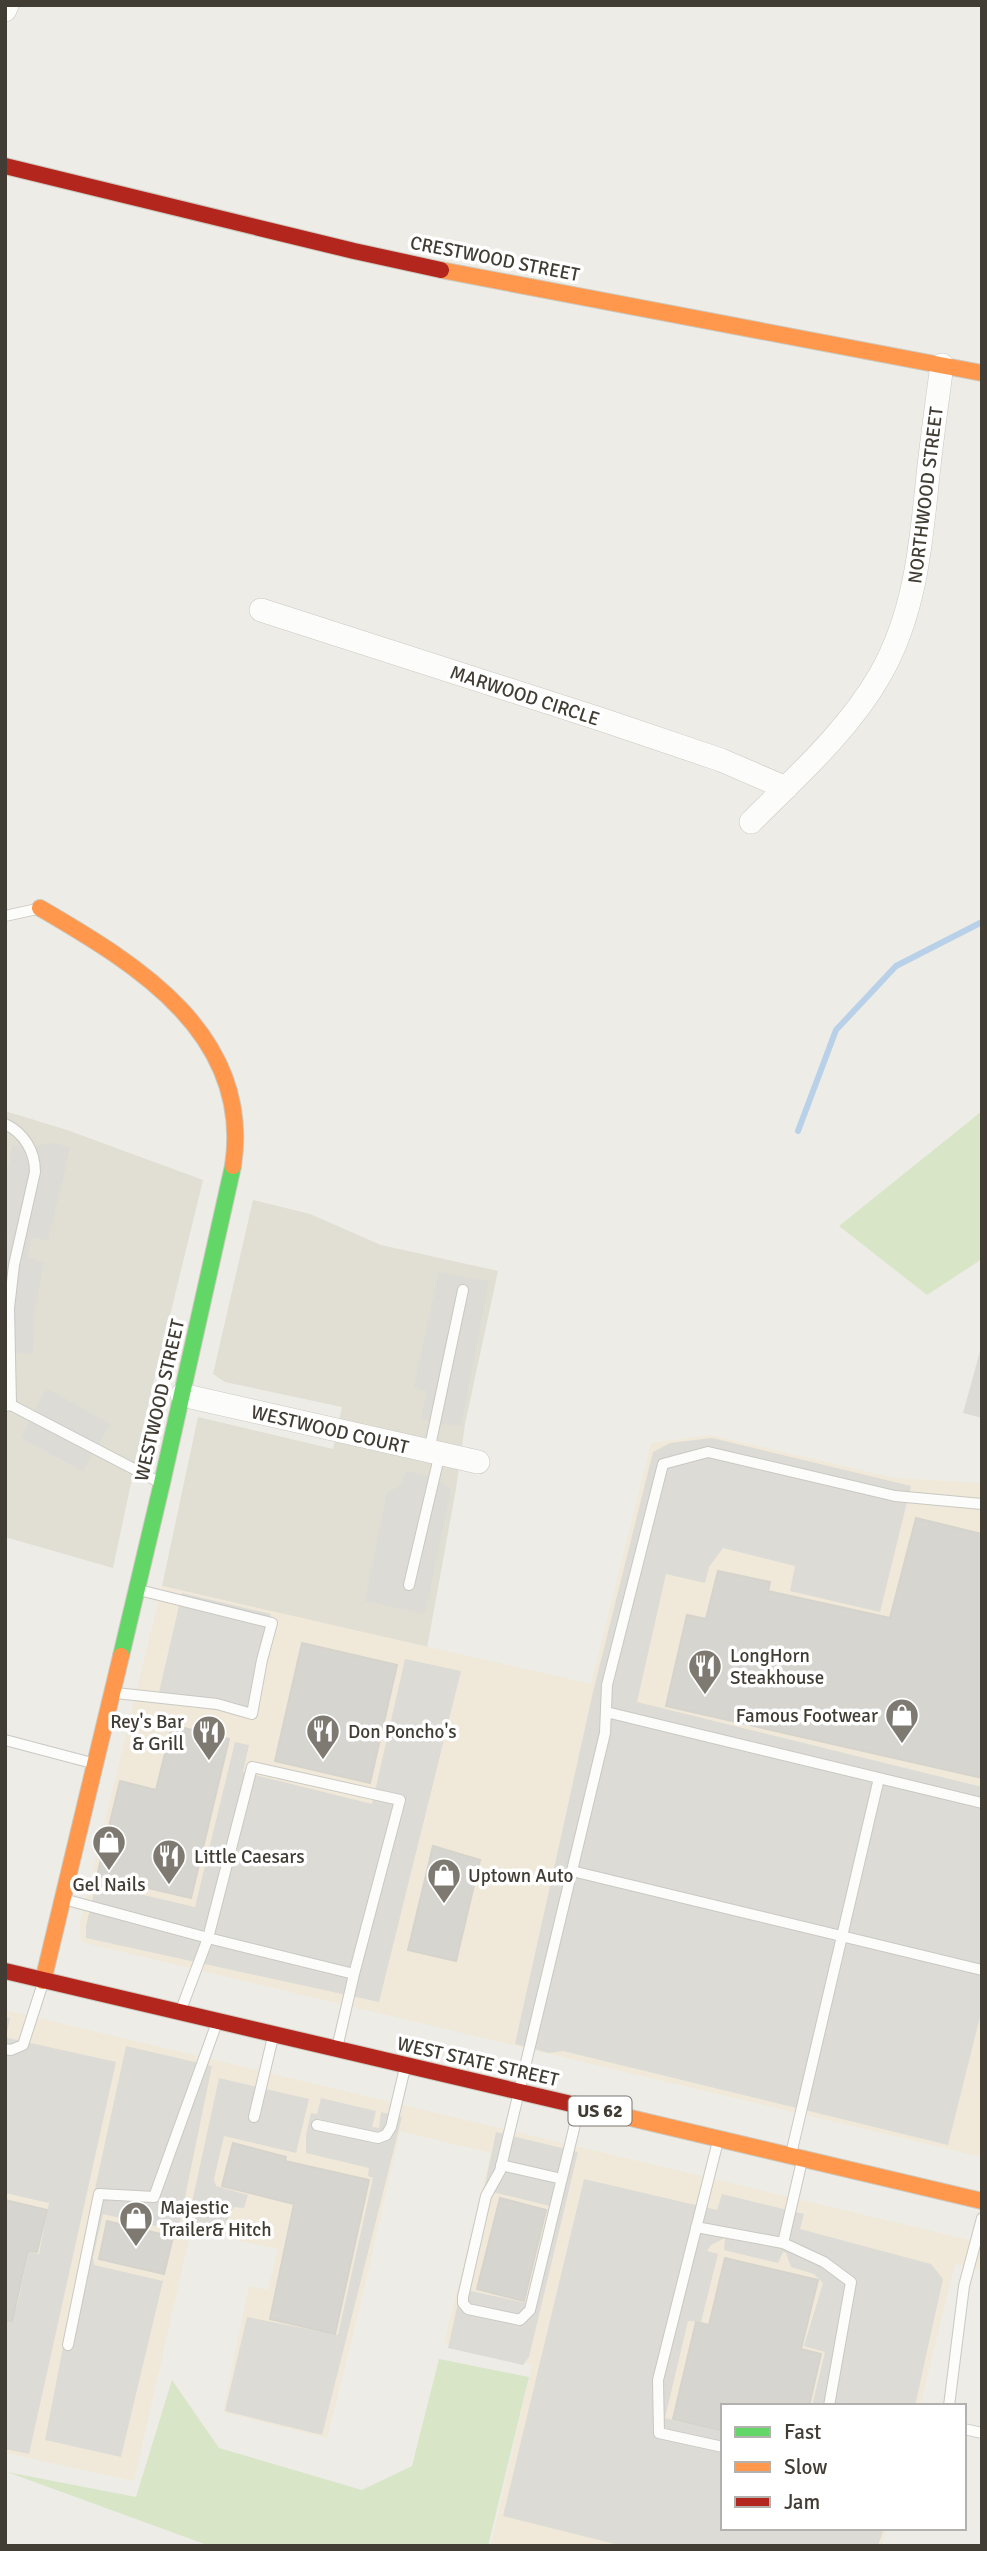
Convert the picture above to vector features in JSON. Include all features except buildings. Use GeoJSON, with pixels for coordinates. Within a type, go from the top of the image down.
{"type":"FeatureCollection","features":[{"type":"Feature","properties":{"kind":"main road","name":"CRESTWOOD STREET"},"geometry":{"type":"LineString","coordinates":[[5,166],[430,268],[982,373]]}},
{"type":"Feature","properties":{"kind":"main road","name":"WESTWOOD STREET"},"geometry":{"type":"LineString","coordinates":[[40,908],[104,947],[176,1001],[211,1047],[223,1074],[236,1133],[231,1176],[162,1483],[43,1981]]}},
{"type":"Feature","properties":{"kind":"main road","name":"WEST STATE STREET"},"geometry":{"type":"LineString","coordinates":[[5,1971],[982,2201]]}},
{"type":"Feature","properties":{"kind":"street"},"geometry":{"type":"LineString","coordinates":[[5,10],[7,5]]}},
{"type":"Feature","properties":{"kind":"street","name":"NORTHWOOD STREET"},"geometry":{"type":"LineString","coordinates":[[751,822],[786,788],[864,700],[880,675],[905,619],[917,575],[942,365]]}},
{"type":"Feature","properties":{"kind":"street","name":"MARWOOD CIRCLE"},"geometry":{"type":"LineString","coordinates":[[261,610],[721,760],[786,788]]}},
{"type":"Feature","properties":{"kind":"street","name":"WESTWOOD COURT"},"geometry":{"type":"LineString","coordinates":[[181,1395],[478,1462]]}},
{"type":"Feature","properties":{"kind":"lane"},"geometry":{"type":"LineString","coordinates":[[5,916],[40,908]]}},
{"type":"Feature","properties":{"kind":"lane"},"geometry":{"type":"LineString","coordinates":[[5,1124],[32,1149],[35,1161],[14,1265],[9,1308],[8,1406],[162,1483]]}},
{"type":"Feature","properties":{"kind":"lane"},"geometry":{"type":"LineString","coordinates":[[409,1585],[463,1290]]}},
{"type":"Feature","properties":{"kind":"lane"},"geometry":{"type":"LineString","coordinates":[[580,2107],[530,2310],[520,2320],[468,2309],[463,2303],[463,2297],[486,2196],[501,2165],[605,1733],[607,1685],[663,1464],[708,1452],[895,1496],[982,1504]]}},
{"type":"Feature","properties":{"kind":"lane"},"geometry":{"type":"LineString","coordinates":[[112,1692],[217,1704],[252,1714],[272,1623],[136,1589]]}},
{"type":"Feature","properties":{"kind":"lane"},"geometry":{"type":"LineString","coordinates":[[606,1712],[982,1802]]}},
{"type":"Feature","properties":{"kind":"lane"},"geometry":{"type":"LineString","coordinates":[[5,1740],[95,1764]]}},
{"type":"Feature","properties":{"kind":"lane"},"geometry":{"type":"LineString","coordinates":[[180,2013],[208,1938],[252,1767],[400,1800],[336,2050]]}},
{"type":"Feature","properties":{"kind":"lane"},"geometry":{"type":"LineString","coordinates":[[783,2243],[796,2158],[842,1936],[879,1778]]}},
{"type":"Feature","properties":{"kind":"lane"},"geometry":{"type":"LineString","coordinates":[[572,1871],[982,1970]]}},
{"type":"Feature","properties":{"kind":"lane"},"geometry":{"type":"LineString","coordinates":[[63,1899],[354,1974]]}},
{"type":"Feature","properties":{"kind":"lane"},"geometry":{"type":"LineString","coordinates":[[5,2049],[11,2050],[23,2045],[43,1981]]}},
{"type":"Feature","properties":{"kind":"lane"},"geometry":{"type":"LineString","coordinates":[[68,2345],[99,2194],[154,2197],[217,2022]]}},
{"type":"Feature","properties":{"kind":"lane"},"geometry":{"type":"LineString","coordinates":[[254,2116],[273,2035]]}},
{"type":"Feature","properties":{"kind":"lane"},"geometry":{"type":"LineString","coordinates":[[317,2125],[377,2138],[387,2135],[405,2066]]}},
{"type":"Feature","properties":{"kind":"lane"},"geometry":{"type":"LineString","coordinates":[[718,2139],[658,2380],[659,2433],[721,2447]]}},
{"type":"Feature","properties":{"kind":"lane"},"geometry":{"type":"LineString","coordinates":[[501,2165],[562,2179]]}},
{"type":"Feature","properties":{"kind":"lane"},"geometry":{"type":"LineString","coordinates":[[948,2404],[964,2286],[982,2218]]}},
{"type":"Feature","properties":{"kind":"lane"},"geometry":{"type":"LineString","coordinates":[[696,2227],[783,2243],[824,2262],[851,2282],[829,2404]]}},
{"type":"Feature","properties":{"kind":"shaded area"},"geometry":{"type":"Polygon","coordinates":[[[5,1111],[67,1130],[203,1180],[144,1422],[113,1568],[5,1537],[5,1111]]]}},
{"type":"Feature","properties":{"kind":"shaded area"},"geometry":{"type":"Polygon","coordinates":[[[56,1143],[70,1148],[48,1241],[32,1237],[27,1257],[44,1262],[35,1309],[33,1354],[5,1351],[5,1257],[9,1237],[5,1235],[5,1179],[13,1145],[26,1147],[56,1143]]]}},
{"type":"Feature","properties":{"kind":"shaded area"},"geometry":{"type":"Polygon","coordinates":[[[253,1200],[310,1214],[381,1245],[498,1271],[465,1424],[427,1648],[162,1586],[198,1417],[333,1449],[342,1407],[225,1382],[213,1374],[253,1200]]]}},
{"type":"Feature","properties":{"kind":"shaded area"},"geometry":{"type":"Polygon","coordinates":[[[439,1272],[489,1281],[461,1425],[443,1424],[421,1418],[427,1391],[414,1387],[439,1272]]]}},
{"type":"Feature","properties":{"kind":"shaded area"},"geometry":{"type":"Polygon","coordinates":[[[982,1344],[982,1418],[963,1413],[982,1344]]]}},
{"type":"Feature","properties":{"kind":"shaded area"},"geometry":{"type":"Polygon","coordinates":[[[46,1388],[110,1424],[83,1471],[21,1438],[46,1388]]]}},
{"type":"Feature","properties":{"kind":"shaded area"},"geometry":{"type":"Polygon","coordinates":[[[710,1435],[895,1478],[982,1483],[982,2157],[81,1942],[80,1924],[162,1586],[591,1684],[651,1443],[710,1435]]]}},
{"type":"Feature","properties":{"kind":"shaded area"},"geometry":{"type":"Polygon","coordinates":[[[712,1438],[911,1486],[880,1612],[790,1591],[795,1566],[723,1548],[709,1567],[705,1583],[666,1574],[637,1702],[982,1787],[982,2009],[948,2145],[563,2051],[549,2053],[515,2044],[593,1692],[653,1452],[670,1443],[712,1438]]]}},
{"type":"Feature","properties":{"kind":"shaded area"},"geometry":{"type":"Polygon","coordinates":[[[406,1471],[436,1478],[451,1489],[425,1614],[365,1601],[387,1493],[401,1485],[406,1471]]]}},
{"type":"Feature","properties":{"kind":"shaded area"},"geometry":{"type":"Polygon","coordinates":[[[182,1593],[271,1614],[246,1716],[157,1701],[182,1593]]]}},
{"type":"Feature","properties":{"kind":"shaded area"},"geometry":{"type":"Polygon","coordinates":[[[405,1659],[461,1671],[379,2002],[86,1938],[86,1926],[96,1884],[195,1907],[235,1742],[249,1745],[243,1772],[372,1804],[405,1659]]]}},
{"type":"Feature","properties":{"kind":"shaded area"},"geometry":{"type":"Polygon","coordinates":[[[5,2010],[982,2243],[982,2270],[955,2264],[920,2404],[721,2404],[721,2530],[887,2530],[881,2546],[491,2546],[532,2365],[444,2343],[491,2153],[400,2131],[327,2438],[223,2412],[249,2286],[268,2290],[278,2249],[191,2230],[134,2481],[5,2453],[5,2010]]]}},
{"type":"Feature","properties":{"kind":"shaded area"},"geometry":{"type":"Polygon","coordinates":[[[5,2017],[10,2018],[8,2038],[116,2062],[29,2454],[5,2449],[5,2304],[17,2306],[29,2252],[39,2254],[49,2203],[5,2193],[5,2017]]]}},
{"type":"Feature","properties":{"kind":"shaded area"},"geometry":{"type":"Polygon","coordinates":[[[126,2046],[212,2066],[178,2231],[103,2214],[93,2257],[94,2265],[163,2281],[121,2457],[45,2440],[83,2244],[126,2046]]]}},
{"type":"Feature","properties":{"kind":"shaded area"},"geometry":{"type":"Polygon","coordinates":[[[219,2078],[309,2099],[296,2153],[224,2136],[214,2179],[216,2186],[248,2195],[244,2208],[234,2207],[229,2214],[225,2231],[188,2221],[219,2078]]]}},
{"type":"Feature","properties":{"kind":"shaded area"},"geometry":{"type":"Polygon","coordinates":[[[321,2098],[376,2111],[372,2127],[379,2128],[381,2112],[402,2117],[322,2435],[225,2411],[247,2317],[338,2335],[373,2178],[368,2176],[369,2168],[306,2153],[306,2135],[311,2113],[317,2114],[321,2098]]]}},
{"type":"Feature","properties":{"kind":"shaded area"},"geometry":{"type":"Polygon","coordinates":[[[496,2132],[578,2152],[529,2357],[523,2365],[448,2348],[461,2289],[526,2303],[550,2206],[484,2190],[496,2132]]]}},
{"type":"Feature","properties":{"kind":"shaded area"},"geometry":{"type":"Polygon","coordinates":[[[584,2179],[717,2210],[722,2194],[804,2214],[800,2229],[931,2264],[943,2279],[915,2404],[812,2404],[825,2352],[804,2346],[823,2283],[814,2274],[791,2267],[786,2253],[783,2252],[778,2263],[724,2250],[725,2238],[711,2245],[707,2251],[718,2254],[701,2322],[688,2321],[665,2418],[721,2432],[721,2530],[883,2530],[878,2546],[623,2546],[503,2516],[584,2179]]]}},
{"type":"Feature","properties":{"kind":"green space"},"geometry":{"type":"Polygon","coordinates":[[[982,1111],[982,1259],[927,1295],[839,1226],[982,1111]]]}},
{"type":"Feature","properties":{"kind":"green space"},"geometry":{"type":"Polygon","coordinates":[[[439,2359],[529,2377],[488,2546],[210,2546],[7,2472],[136,2497],[172,2380],[219,2448],[362,2490],[412,2466],[439,2359]]]}},
{"type":"Feature","properties":{"kind":"waterway"},"geometry":{"type":"LineString","coordinates":[[798,1131],[836,1030],[896,966],[982,922]]}},
{"type":"Feature","properties":{"kind":"traffic: fast"},"geometry":{"type":"LineString","coordinates":[[121,1656],[233,1166]]}},
{"type":"Feature","properties":{"kind":"traffic: slow"},"geometry":{"type":"LineString","coordinates":[[441,270],[982,373]]}},
{"type":"Feature","properties":{"kind":"traffic: slow"},"geometry":{"type":"LineString","coordinates":[[40,908],[114,954],[149,980],[181,1009],[207,1042],[225,1078],[234,1120],[233,1166]]}},
{"type":"Feature","properties":{"kind":"traffic: slow"},"geometry":{"type":"LineString","coordinates":[[43,1981],[121,1656]]}},
{"type":"Feature","properties":{"kind":"traffic: slow"},"geometry":{"type":"LineString","coordinates":[[580,2106],[982,2201]]}},
{"type":"Feature","properties":{"kind":"traffic: jam"},"geometry":{"type":"LineString","coordinates":[[5,166],[441,270]]}},
{"type":"Feature","properties":{"kind":"traffic: jam"},"geometry":{"type":"LineString","coordinates":[[5,1971],[580,2106]]}},
{"type":"Feature","properties":{"kind":"place","name":"LongHorn Steakhouse"},"geometry":{"type":"Point","coordinates":[705,1696]}},
{"type":"Feature","properties":{"kind":"place","name":"Famous Footwear"},"geometry":{"type":"Point","coordinates":[902,1745]}},
{"type":"Feature","properties":{"kind":"place","name":"Don Poncho's"},"geometry":{"type":"Point","coordinates":[323,1761]}},
{"type":"Feature","properties":{"kind":"place","name":"Rey's Bar & Grill"},"geometry":{"type":"Point","coordinates":[209,1762]}},
{"type":"Feature","properties":{"kind":"place","name":"Gel Nails"},"geometry":{"type":"Point","coordinates":[109,1872]}},
{"type":"Feature","properties":{"kind":"place","name":"Little Caesars"},"geometry":{"type":"Point","coordinates":[169,1886]}},
{"type":"Feature","properties":{"kind":"place","name":"Uptown Auto"},"geometry":{"type":"Point","coordinates":[444,1905]}},
{"type":"Feature","properties":{"kind":"place","name":"Majestic Trailer& Hitch"},"geometry":{"type":"Point","coordinates":[136,2248]}}]}
